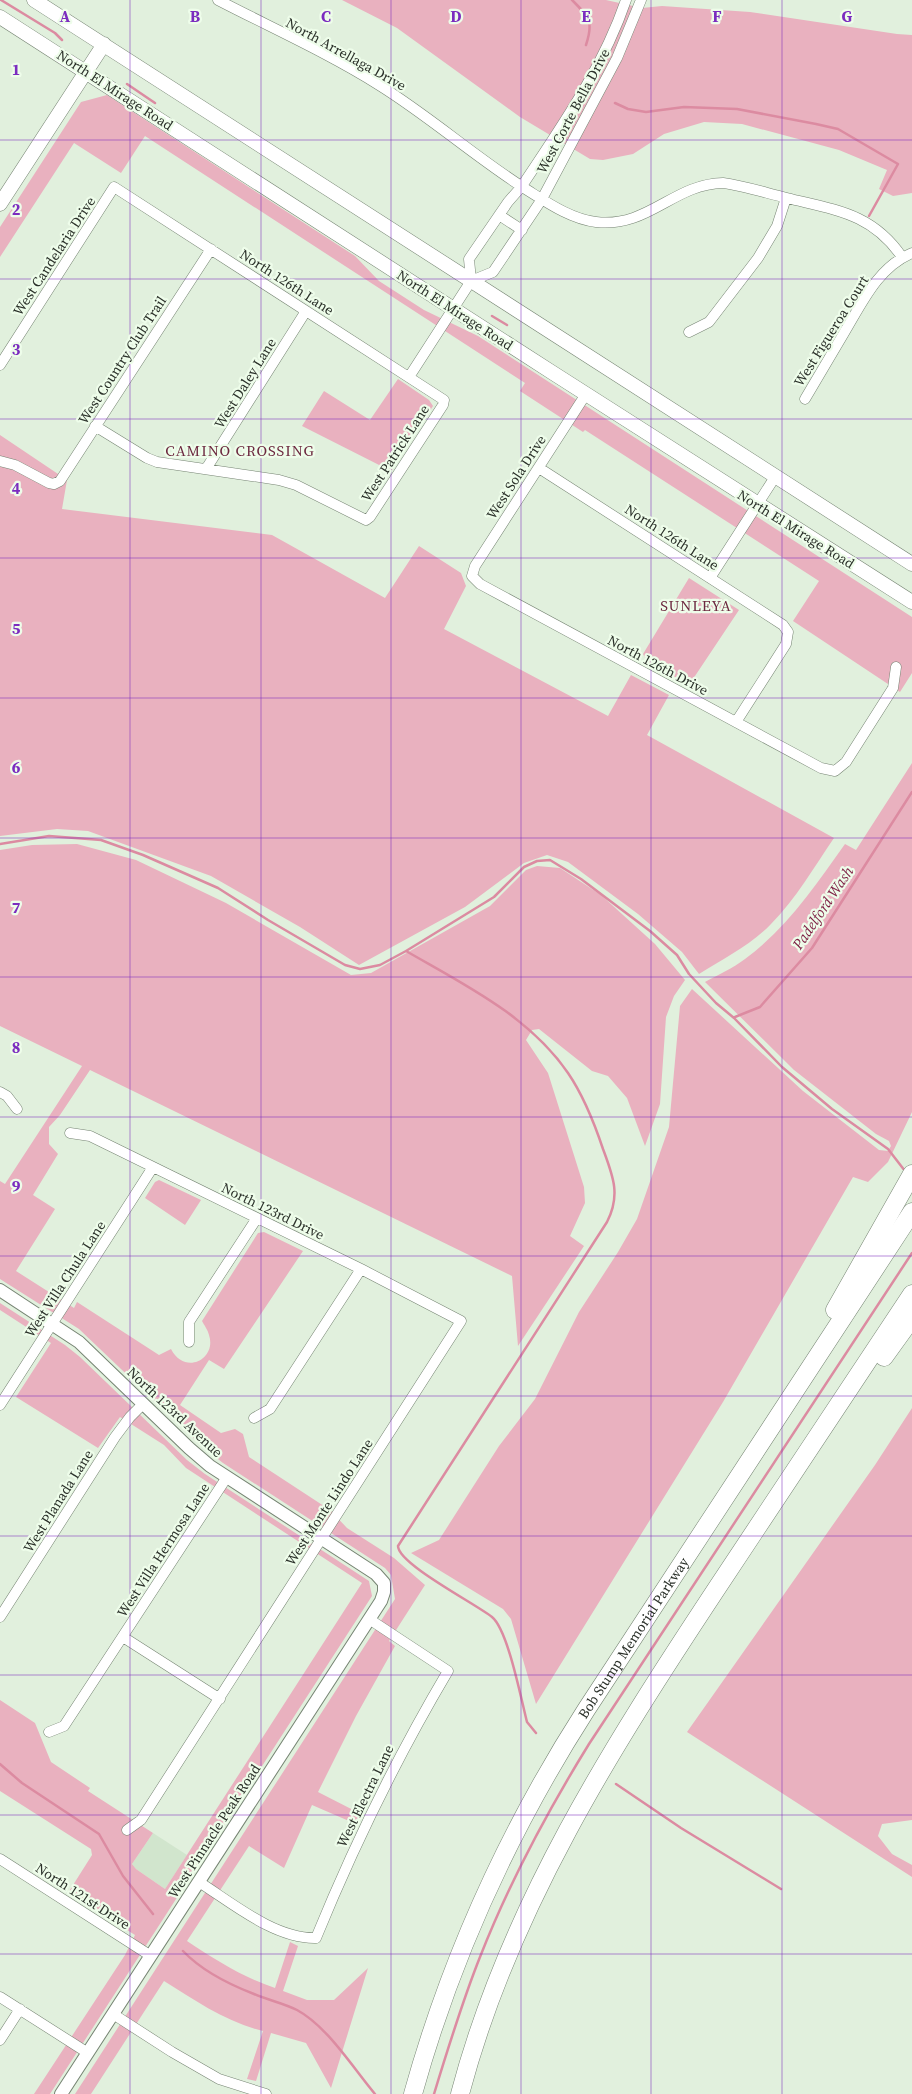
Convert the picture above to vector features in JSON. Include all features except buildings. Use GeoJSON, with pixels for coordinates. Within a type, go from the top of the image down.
{"type":"FeatureCollection","features":[{"type":"Feature","properties":{"kind":"highway"},"geometry":{"type":"LineString","coordinates":[[634,1638],[839,1303],[912,1174]]}},
{"type":"Feature","properties":{"kind":"highway","name":"Bob Stump Memorial Parkway"},"geometry":{"type":"LineString","coordinates":[[413,2094],[446,1987],[477,1910],[510,1842],[553,1762],[912,1212]]}},
{"type":"Feature","properties":{"kind":"highway"},"geometry":{"type":"LineString","coordinates":[[460,2094],[487,2008],[524,1915],[546,1868],[592,1784],[668,1662],[912,1294]]}},
{"type":"Feature","properties":{"kind":"highway"},"geometry":{"type":"LineString","coordinates":[[668,1662],[733,1570],[800,1483],[912,1318]]}},
{"type":"Feature","properties":{"kind":"main road"},"geometry":{"type":"LineString","coordinates":[[34,0],[912,564]]}},
{"type":"Feature","properties":{"kind":"main road","name":"North El Mirage Road"},"geometry":{"type":"LineString","coordinates":[[0,17],[452,309],[912,602]]}},
{"type":"Feature","properties":{"kind":"main road"},"geometry":{"type":"LineString","coordinates":[[0,204],[104,44]]}},
{"type":"Feature","properties":{"kind":"street","name":"North Arrellaga Drive"},"geometry":{"type":"LineString","coordinates":[[218,0],[379,85],[511,181],[580,218],[603,223],[637,218],[684,191],[710,184],[735,185],[833,209],[860,218],[887,237],[907,255]]}},
{"type":"Feature","properties":{"kind":"street","name":"West Corte Bella Drive"},"geometry":{"type":"LineString","coordinates":[[626,0],[592,78],[525,189],[499,215],[469,259],[471,280],[493,272],[542,199],[617,58],[641,0]]}},
{"type":"Feature","properties":{"kind":"street","name":"North 126th Lane"},"geometry":{"type":"LineString","coordinates":[[114,187],[444,400]]}},
{"type":"Feature","properties":{"kind":"street","name":"West Candelaria Drive"},"geometry":{"type":"LineString","coordinates":[[0,364],[114,187]]}},
{"type":"Feature","properties":{"kind":"street"},"geometry":{"type":"LineString","coordinates":[[689,332],[709,322],[758,258],[777,226],[786,198]]}},
{"type":"Feature","properties":{"kind":"street"},"geometry":{"type":"LineString","coordinates":[[499,215],[522,230]]}},
{"type":"Feature","properties":{"kind":"street","name":"West Country Club Trail"},"geometry":{"type":"LineString","coordinates":[[0,462],[14,465],[49,483],[54,484],[60,480],[211,249]]}},
{"type":"Feature","properties":{"kind":"street","name":"West Figueroa Court"},"geometry":{"type":"LineString","coordinates":[[804,399],[872,287],[892,265],[907,255]]}},
{"type":"Feature","properties":{"kind":"street"},"geometry":{"type":"LineString","coordinates":[[409,377],[471,280]]}},
{"type":"Feature","properties":{"kind":"street","name":"West Daley Lane"},"geometry":{"type":"LineString","coordinates":[[206,470],[306,311]]}},
{"type":"Feature","properties":{"kind":"street","name":"West Sola Drive"},"geometry":{"type":"LineString","coordinates":[[472,576],[475,566],[586,394]]}},
{"type":"Feature","properties":{"kind":"street","name":"West Patrick Lane"},"geometry":{"type":"LineString","coordinates":[[206,470],[289,482],[366,520],[370,517],[438,413],[444,400]]}},
{"type":"Feature","properties":{"kind":"street"},"geometry":{"type":"LineString","coordinates":[[95,426],[153,461],[206,470]]}},
{"type":"Feature","properties":{"kind":"street","name":"North 126th Lane"},"geometry":{"type":"LineString","coordinates":[[539,468],[783,625],[788,632],[786,644],[736,722]]}},
{"type":"Feature","properties":{"kind":"street"},"geometry":{"type":"LineString","coordinates":[[710,578],[775,477]]}},
{"type":"Feature","properties":{"kind":"street","name":"North 126th Drive"},"geometry":{"type":"LineString","coordinates":[[472,576],[488,589],[820,768],[835,771],[846,762],[893,688],[896,667]]}},
{"type":"Feature","properties":{"kind":"street"},"geometry":{"type":"LineString","coordinates":[[0,1092],[7,1096],[17,1109]]}},
{"type":"Feature","properties":{"kind":"street","name":"North 123rd Drive"},"geometry":{"type":"LineString","coordinates":[[70,1134],[90,1136],[361,1269],[461,1321]]}},
{"type":"Feature","properties":{"kind":"street","name":"West Villa Chula Lane"},"geometry":{"type":"LineString","coordinates":[[0,1405],[153,1167]]}},
{"type":"Feature","properties":{"kind":"street"},"geometry":{"type":"LineString","coordinates":[[189,1342],[188,1322],[257,1218]]}},
{"type":"Feature","properties":{"kind":"street"},"geometry":{"type":"LineString","coordinates":[[254,1418],[270,1409],[361,1269]]}},
{"type":"Feature","properties":{"kind":"street","name":"North 123rd Avenue"},"geometry":{"type":"LineString","coordinates":[[0,1290],[53,1323],[79,1342],[198,1457],[323,1538],[376,1574],[384,1583]]}},
{"type":"Feature","properties":{"kind":"street","name":"West Monte Lindo Lane"},"geometry":{"type":"LineString","coordinates":[[127,1830],[141,1820],[461,1321]]}},
{"type":"Feature","properties":{"kind":"street","name":"West Planada Lane"},"geometry":{"type":"LineString","coordinates":[[0,1618],[115,1437],[130,1416],[144,1404]]}},
{"type":"Feature","properties":{"kind":"street","name":"West Villa Hermosa Lane"},"geometry":{"type":"LineString","coordinates":[[49,1732],[64,1726],[227,1477]]}},
{"type":"Feature","properties":{"kind":"street","name":"West Pinnacle Peak Road"},"geometry":{"type":"LineString","coordinates":[[61,2094],[381,1601],[384,1583]]}},
{"type":"Feature","properties":{"kind":"street","name":"West Electra Lane"},"geometry":{"type":"LineString","coordinates":[[199,1882],[273,1927],[302,1938],[316,1938],[372,1810],[412,1732],[448,1671],[369,1619]]}},
{"type":"Feature","properties":{"kind":"street"},"geometry":{"type":"LineString","coordinates":[[123,1637],[220,1699]]}},
{"type":"Feature","properties":{"kind":"street","name":"North 121st Drive"},"geometry":{"type":"LineString","coordinates":[[0,1859],[151,1956]]}},
{"type":"Feature","properties":{"kind":"street"},"geometry":{"type":"LineString","coordinates":[[0,1997],[88,2053]]}},
{"type":"Feature","properties":{"kind":"street"},"geometry":{"type":"LineString","coordinates":[[0,2040],[20,2009]]}},
{"type":"Feature","properties":{"kind":"street"},"geometry":{"type":"LineString","coordinates":[[113,2014],[218,2079],[266,2094]]}},
{"type":"Feature","properties":{"kind":"shaded area"},"geometry":{"type":"Polygon","coordinates":[[[342,0],[606,0],[642,8],[662,6],[750,12],[912,35],[912,193],[893,196],[879,189],[887,170],[839,150],[742,124],[704,122],[664,134],[633,154],[603,160],[590,159],[520,117],[397,28],[342,0]]]}},
{"type":"Feature","properties":{"kind":"shaded area"},"geometry":{"type":"Polygon","coordinates":[[[107,95],[355,256],[379,281],[424,310],[478,336],[912,617],[912,673],[900,692],[793,621],[819,581],[585,430],[583,432],[520,391],[525,383],[145,136],[121,173],[74,143],[0,257],[0,227],[81,102],[107,95]]]}},
{"type":"Feature","properties":{"kind":"shaded area"},"geometry":{"type":"Polygon","coordinates":[[[398,379],[429,400],[433,406],[391,471],[302,426],[324,391],[370,420],[398,379]]]}},
{"type":"Feature","properties":{"kind":"shaded area"},"geometry":{"type":"Polygon","coordinates":[[[0,435],[67,480],[62,509],[272,535],[385,598],[419,546],[461,573],[466,586],[444,629],[608,716],[631,675],[669,695],[647,735],[834,838],[797,893],[771,924],[746,945],[699,974],[682,952],[638,914],[568,862],[547,855],[524,863],[465,907],[359,965],[300,927],[211,876],[88,831],[57,829],[0,836],[0,435]]]}},
{"type":"Feature","properties":{"kind":"shaded area"},"geometry":{"type":"Polygon","coordinates":[[[689,578],[739,610],[689,685],[647,661],[643,654],[689,578]]]}},
{"type":"Feature","properties":{"kind":"shaded area"},"geometry":{"type":"Polygon","coordinates":[[[912,763],[912,1112],[888,1162],[868,1182],[853,1177],[723,1402],[536,1704],[511,1619],[503,1609],[411,1553],[439,1540],[499,1446],[535,1399],[579,1312],[637,1219],[669,1127],[680,1006],[692,989],[803,1091],[879,1150],[888,1151],[891,1146],[889,1141],[876,1134],[794,1070],[705,982],[740,962],[774,934],[800,906],[845,844],[856,850],[912,763]]]}},
{"type":"Feature","properties":{"kind":"shaded area"},"geometry":{"type":"Polygon","coordinates":[[[77,844],[136,860],[226,903],[351,975],[371,973],[490,906],[526,870],[537,866],[560,868],[601,895],[655,944],[685,980],[674,996],[666,1017],[660,1104],[645,1146],[627,1098],[608,1076],[592,1071],[539,1029],[532,1030],[526,1040],[548,1073],[584,1187],[585,1203],[570,1236],[584,1246],[518,1346],[512,1276],[90,1070],[60,1115],[49,1127],[49,1144],[58,1154],[33,1195],[55,1209],[16,1271],[74,1308],[77,1302],[159,1355],[171,1349],[184,1362],[191,1363],[204,1357],[210,1344],[208,1333],[202,1321],[258,1233],[264,1232],[303,1251],[224,1369],[209,1360],[180,1405],[221,1433],[235,1429],[243,1434],[249,1457],[330,1510],[347,1528],[394,1558],[425,1585],[389,1641],[395,1646],[356,1716],[318,1792],[361,1814],[356,1824],[312,1805],[284,1868],[249,1846],[187,1941],[240,1973],[275,1988],[290,1942],[298,1946],[283,1991],[307,2000],[334,2000],[368,1968],[331,2088],[306,2043],[271,2033],[256,2081],[247,2079],[263,2031],[224,2016],[164,1981],[91,2094],[75,2094],[395,1599],[391,1575],[385,1568],[223,1463],[205,1449],[79,1329],[0,1279],[0,1181],[5,1184],[82,1066],[0,1026],[0,850],[32,845],[77,844]]]}},
{"type":"Feature","properties":{"kind":"shaded area"},"geometry":{"type":"Polygon","coordinates":[[[159,1180],[201,1200],[185,1225],[145,1198],[155,1182],[159,1180]]]}},
{"type":"Feature","properties":{"kind":"shaded area"},"geometry":{"type":"Polygon","coordinates":[[[0,1303],[65,1345],[80,1357],[187,1460],[205,1474],[369,1581],[372,1596],[50,2094],[34,2094],[125,1955],[135,1935],[68,1893],[92,1855],[91,1849],[0,1791],[0,1700],[35,1723],[51,1762],[90,1788],[88,1791],[153,1833],[132,1864],[136,1869],[165,1889],[362,1583],[186,1468],[164,1445],[120,1417],[98,1448],[16,1397],[51,1343],[0,1310],[0,1303]]]}},
{"type":"Feature","properties":{"kind":"shaded area"},"geometry":{"type":"Polygon","coordinates":[[[912,1408],[912,1820],[882,1824],[878,1836],[892,1854],[912,1865],[912,1877],[687,1732],[875,1465],[912,1408]]]}},
{"type":"Feature","properties":{"kind":"shaded area"},"geometry":{"type":"Polygon","coordinates":[[[153,1833],[187,1855],[165,1889],[136,1869],[132,1864],[153,1833]]]}},
{"type":"Feature","properties":{"kind":"waterway"},"geometry":{"type":"LineString","coordinates":[[1,0],[55,33],[62,40]]}},
{"type":"Feature","properties":{"kind":"waterway"},"geometry":{"type":"LineString","coordinates":[[572,0],[586,15],[590,25],[586,45]]}},
{"type":"Feature","properties":{"kind":"waterway"},"geometry":{"type":"LineString","coordinates":[[127,84],[155,103]]}},
{"type":"Feature","properties":{"kind":"waterway"},"geometry":{"type":"LineString","coordinates":[[615,103],[628,109],[646,112],[684,107],[737,109],[838,129],[898,164],[869,216]]}},
{"type":"Feature","properties":{"kind":"waterway"},"geometry":{"type":"LineString","coordinates":[[492,316],[507,325]]}},
{"type":"Feature","properties":{"kind":"waterway","name":"Padelford Wash"},"geometry":{"type":"LineString","coordinates":[[735,1017],[760,1007],[812,948],[912,792]]}},
{"type":"Feature","properties":{"kind":"waterway"},"geometry":{"type":"LineString","coordinates":[[0,844],[49,836],[101,840],[143,855],[218,888],[345,965],[360,969],[380,965],[406,951],[494,897],[524,867],[537,861],[550,860],[581,879],[650,931],[677,955],[689,974],[716,1003],[734,1018],[782,1067],[832,1109],[888,1149],[905,1171]]}},
{"type":"Feature","properties":{"kind":"waterway"},"geometry":{"type":"LineString","coordinates":[[406,951],[494,1003],[535,1035],[552,1053],[568,1073],[584,1100],[610,1168],[614,1186],[614,1203],[607,1222],[398,1546],[401,1554],[410,1563],[492,1617],[498,1624],[509,1650],[527,1722],[536,1733]]}},
{"type":"Feature","properties":{"kind":"waterway"},"geometry":{"type":"LineString","coordinates":[[434,2094],[461,2008],[491,1929],[516,1875],[558,1796],[589,1744],[912,1253]]}},
{"type":"Feature","properties":{"kind":"waterway"},"geometry":{"type":"LineString","coordinates":[[0,1764],[22,1783],[99,1834],[123,1876],[153,1914]]}},
{"type":"Feature","properties":{"kind":"waterway"},"geometry":{"type":"LineString","coordinates":[[616,1784],[681,1828],[781,1889]]}},
{"type":"Feature","properties":{"kind":"waterway"},"geometry":{"type":"LineString","coordinates":[[183,1951],[198,1965],[225,1981],[297,2010],[308,2017],[339,2048],[375,2094]]}},
{"type":"Feature","properties":{"kind":"district","name":"CAMINO CROSSING"},"geometry":{"type":"Point","coordinates":[240,451]}},
{"type":"Feature","properties":{"kind":"district","name":"SUNLEYA"},"geometry":{"type":"Point","coordinates":[696,606]}}]}
